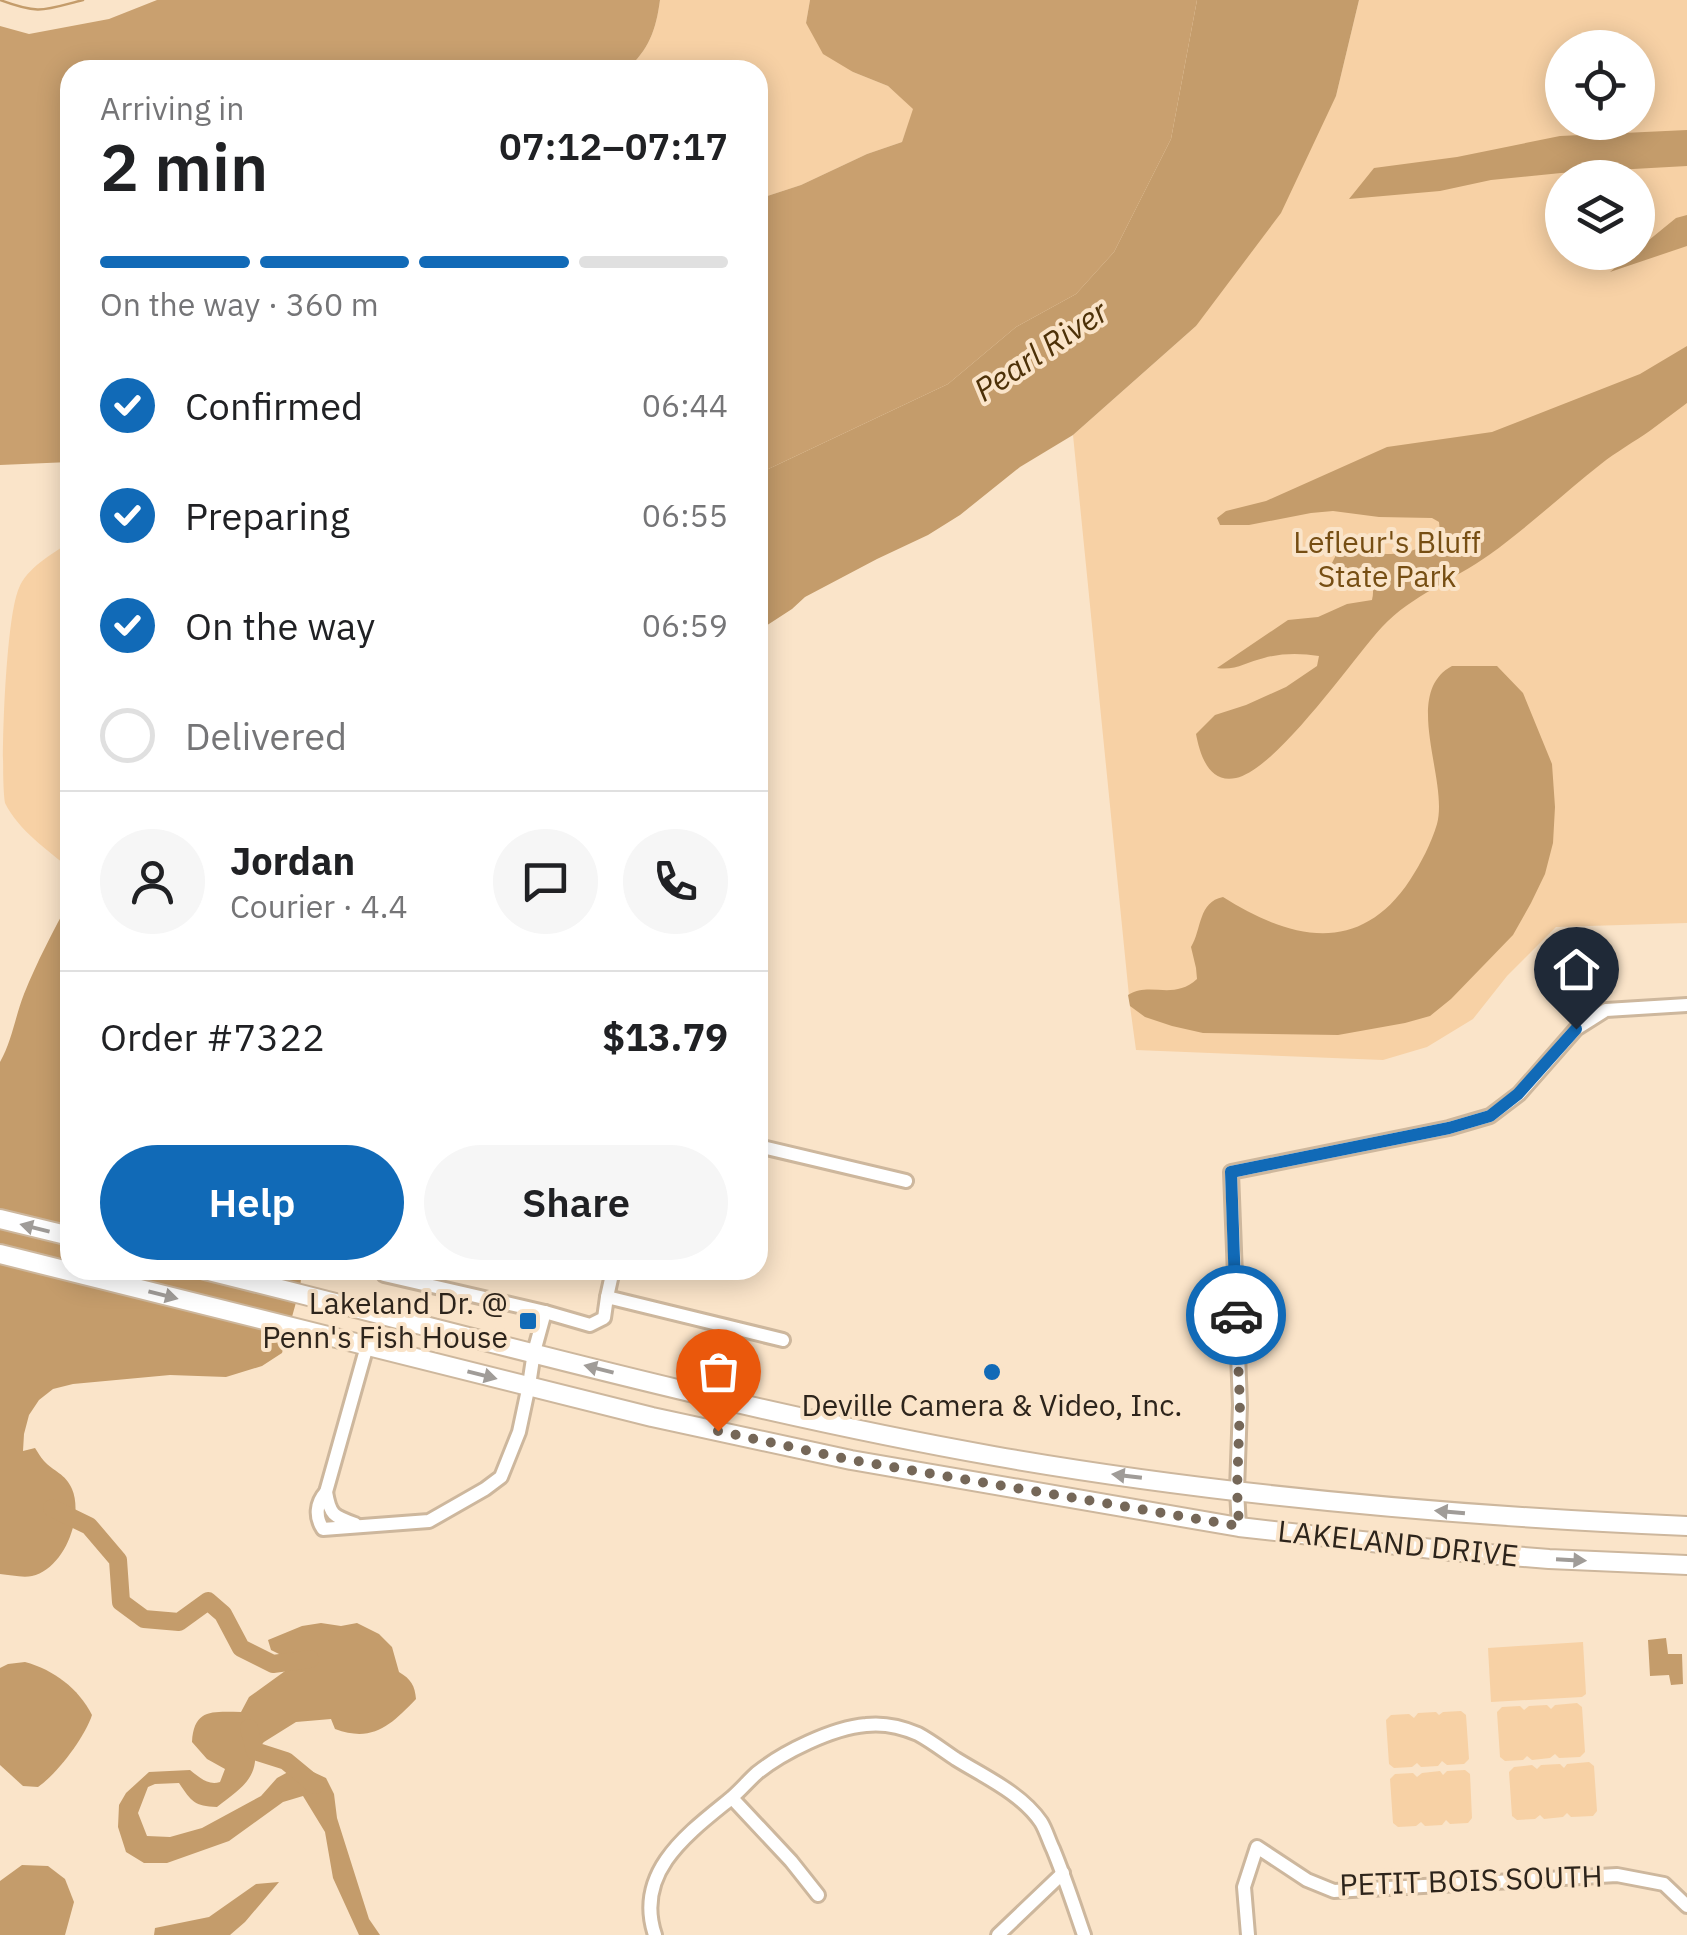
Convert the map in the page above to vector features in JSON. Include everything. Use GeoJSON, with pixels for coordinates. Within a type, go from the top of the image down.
{"type":"FeatureCollection","features":[{"type":"Feature","properties":{"kind":"highway"},"geometry":{"type":"LineString","coordinates":[[0,1219],[60,1234]]}},
{"type":"Feature","properties":{"kind":"highway","name":"LAKELAND DRIVE"},"geometry":{"type":"LineString","coordinates":[[0,1254],[60,1269]]}},
{"type":"Feature","properties":{"kind":"highway","name":"LAKELAND DRIVE"},"geometry":{"type":"LineString","coordinates":[[104,1280],[652,1417],[851,1460],[1239,1526],[1450,1551],[1681,1567]]}},
{"type":"Feature","properties":{"kind":"highway","name":"LAKELAND DRIVE"},"geometry":{"type":"LineString","coordinates":[[245,1280],[665,1386],[855,1429],[1087,1471],[1424,1510],[1687,1526]]}},
{"type":"Feature","properties":{"kind":"street"},"geometry":{"type":"LineString","coordinates":[[1239,1526],[1240,1404],[1231,1172],[1449,1128],[1490,1116],[1518,1094],[1576,1029],[1606,1010],[1687,1006]]}},
{"type":"Feature","properties":{"kind":"street"},"geometry":{"type":"LineString","coordinates":[[768,1148],[906,1181]]}},
{"type":"Feature","properties":{"kind":"street"},"geometry":{"type":"LineString","coordinates":[[406,1280],[590,1325],[604,1318],[611,1280]]}},
{"type":"Feature","properties":{"kind":"street"},"geometry":{"type":"LineString","coordinates":[[607,1296],[783,1340]]}},
{"type":"Feature","properties":{"kind":"street"},"geometry":{"type":"LineString","coordinates":[[367,1346],[326,1492],[320,1498],[317,1515],[323,1529],[429,1521],[501,1478],[519,1432],[545,1312]]}},
{"type":"Feature","properties":{"kind":"street"},"geometry":{"type":"LineString","coordinates":[[655,1935],[650,1902],[655,1879],[670,1854],[695,1826],[758,1772],[809,1742],[836,1730],[869,1724],[891,1725],[916,1734],[1022,1801],[1042,1823],[1084,1935]]}},
{"type":"Feature","properties":{"kind":"street"},"geometry":{"type":"LineString","coordinates":[[732,1798],[792,1860],[818,1895]]}},
{"type":"Feature","properties":{"kind":"street","name":"PETIT BOIS SOUTH"},"geometry":{"type":"LineString","coordinates":[[1248,1935],[1244,1888],[1257,1847],[1307,1880],[1334,1890],[1617,1875],[1664,1884],[1687,1906]]}},
{"type":"Feature","properties":{"kind":"street"},"geometry":{"type":"LineString","coordinates":[[998,1935],[1063,1873]]}},
{"type":"Feature","properties":{"kind":"green space"},"geometry":{"type":"Polygon","coordinates":[[[660,0],[810,0],[806,23],[853,72],[888,86],[914,109],[902,142],[768,196],[768,60],[635,60],[650,39],[660,0]]]}},
{"type":"Feature","properties":{"kind":"green space","name":"Lefleur's Bluff State Park"},"geometry":{"type":"Polygon","coordinates":[[[1359,0],[1687,0],[1687,923],[1556,927],[1507,976],[1473,1019],[1427,1047],[1383,1060],[1136,1050],[1073,435],[1196,326],[1336,96],[1359,0]]]}},
{"type":"Feature","properties":{"kind":"green space"},"geometry":{"type":"Polygon","coordinates":[[[60,549],[60,861],[34,839],[5,803],[3,762],[14,605],[23,581],[60,549]]]}},
{"type":"Feature","properties":{"kind":"green space"},"geometry":{"type":"Polygon","coordinates":[[[1583,1642],[1586,1694],[1582,1697],[1491,1702],[1488,1648],[1583,1642]]]}},
{"type":"Feature","properties":{"kind":"green space"},"geometry":{"type":"Polygon","coordinates":[[[1577,1703],[1582,1707],[1585,1752],[1580,1757],[1559,1758],[1555,1754],[1550,1758],[1532,1760],[1527,1756],[1523,1760],[1505,1761],[1500,1757],[1497,1712],[1502,1707],[1520,1706],[1524,1710],[1547,1705],[1551,1709],[1577,1703]]]}},
{"type":"Feature","properties":{"kind":"green space"},"geometry":{"type":"Polygon","coordinates":[[[1461,1711],[1466,1715],[1469,1759],[1464,1764],[1447,1765],[1442,1761],[1438,1766],[1421,1767],[1417,1763],[1394,1768],[1389,1764],[1386,1720],[1391,1715],[1409,1714],[1414,1718],[1418,1713],[1461,1711]]]}},
{"type":"Feature","properties":{"kind":"green space"},"geometry":{"type":"Polygon","coordinates":[[[1589,1762],[1594,1766],[1597,1811],[1593,1816],[1571,1817],[1567,1813],[1563,1817],[1544,1819],[1540,1815],[1517,1820],[1512,1816],[1509,1772],[1514,1767],[1532,1765],[1537,1769],[1541,1765],[1560,1764],[1564,1768],[1567,1764],[1589,1762]]]}},
{"type":"Feature","properties":{"kind":"green space"},"geometry":{"type":"Polygon","coordinates":[[[1465,1770],[1470,1774],[1472,1818],[1468,1823],[1450,1824],[1446,1820],[1442,1825],[1425,1826],[1421,1822],[1398,1827],[1393,1823],[1390,1779],[1395,1774],[1413,1773],[1417,1777],[1422,1773],[1440,1771],[1443,1775],[1447,1771],[1465,1770]]]}},
{"type":"Feature","properties":{"kind":"shaded area"},"geometry":{"type":"Polygon","coordinates":[[[157,0],[660,0],[650,39],[635,60],[60,60],[60,462],[0,465],[0,26],[29,34],[109,19],[157,0]]]}},
{"type":"Feature","properties":{"kind":"shaded area"},"geometry":{"type":"Polygon","coordinates":[[[810,0],[1197,0],[1171,139],[1114,252],[1076,294],[1016,327],[948,384],[768,469],[768,196],[902,142],[913,109],[888,86],[823,54],[806,23],[810,0]]]}},
{"type":"Feature","properties":{"kind":"water","name":"Pearl River"},"geometry":{"type":"Polygon","coordinates":[[[1197,0],[1359,0],[1336,96],[1281,213],[1196,326],[1073,435],[1020,467],[960,515],[805,597],[768,625],[768,469],[948,384],[1016,327],[1076,294],[1114,252],[1171,139],[1197,0]]]}},
{"type":"Feature","properties":{"kind":"water"},"geometry":{"type":"Polygon","coordinates":[[[1687,130],[1687,166],[1655,168],[1655,160],[1545,160],[1545,175],[1440,191],[1349,199],[1374,168],[1457,157],[1545,139],[1655,140],[1655,132],[1687,130]]]}},
{"type":"Feature","properties":{"kind":"water"},"geometry":{"type":"Polygon","coordinates":[[[1687,215],[1687,246],[1655,257],[1655,235],[1676,218],[1687,215]]]}},
{"type":"Feature","properties":{"kind":"water"},"geometry":{"type":"Polygon","coordinates":[[[1687,346],[1687,403],[1601,464],[1489,555],[1394,616],[1292,735],[1253,770],[1227,779],[1207,766],[1196,734],[1215,715],[1286,687],[1317,666],[1319,656],[1278,655],[1217,668],[1288,620],[1318,617],[1347,604],[1372,600],[1369,580],[1337,571],[1331,565],[1345,549],[1383,554],[1408,552],[1440,532],[1439,522],[1432,518],[1333,511],[1249,525],[1220,525],[1217,518],[1226,511],[1266,501],[1387,447],[1492,432],[1640,374],[1687,346]]]}},
{"type":"Feature","properties":{"kind":"water"},"geometry":{"type":"Polygon","coordinates":[[[1452,666],[1497,666],[1523,693],[1552,764],[1553,843],[1545,874],[1513,935],[1451,999],[1430,1016],[1405,1023],[1338,1035],[1203,1033],[1145,1017],[1130,1006],[1128,995],[1136,991],[1179,989],[1197,979],[1191,947],[1205,910],[1215,900],[1223,897],[1274,923],[1323,933],[1347,930],[1369,921],[1390,904],[1418,867],[1437,824],[1439,806],[1428,716],[1437,679],[1452,666]]]}},
{"type":"Feature","properties":{"kind":"water"},"geometry":{"type":"Polygon","coordinates":[[[60,920],[60,1280],[301,1280],[282,1353],[262,1366],[226,1377],[170,1375],[73,1384],[53,1389],[39,1400],[29,1415],[23,1451],[35,1448],[66,1480],[75,1500],[75,1513],[62,1553],[43,1571],[21,1577],[0,1574],[0,1062],[60,920]]]}},
{"type":"Feature","properties":{"kind":"water"},"geometry":{"type":"Polygon","coordinates":[[[321,1623],[357,1623],[379,1634],[392,1647],[399,1672],[412,1683],[416,1699],[389,1724],[371,1733],[335,1729],[331,1719],[296,1722],[255,1751],[250,1777],[217,1807],[194,1802],[179,1783],[155,1784],[148,1787],[138,1813],[147,1836],[170,1837],[202,1828],[261,1796],[288,1772],[311,1771],[326,1778],[369,1919],[380,1935],[359,1935],[333,1878],[325,1832],[303,1796],[283,1802],[229,1841],[167,1863],[144,1863],[126,1852],[118,1827],[119,1805],[149,1772],[190,1770],[208,1782],[220,1782],[225,1769],[207,1759],[192,1742],[197,1723],[207,1714],[241,1712],[249,1697],[292,1666],[289,1659],[271,1650],[268,1640],[321,1623]]]}},
{"type":"Feature","properties":{"kind":"water"},"geometry":{"type":"Polygon","coordinates":[[[1666,1638],[1668,1654],[1682,1654],[1683,1684],[1671,1685],[1669,1675],[1650,1676],[1648,1640],[1666,1638]]]}},
{"type":"Feature","properties":{"kind":"water"},"geometry":{"type":"Polygon","coordinates":[[[25,1662],[64,1681],[92,1715],[70,1754],[38,1787],[23,1786],[0,1765],[0,1668],[25,1662]]]}},
{"type":"Feature","properties":{"kind":"water"},"geometry":{"type":"Polygon","coordinates":[[[22,1865],[48,1866],[65,1879],[74,1902],[65,1935],[0,1935],[0,1881],[22,1865]]]}},
{"type":"Feature","properties":{"kind":"water"},"geometry":{"type":"Polygon","coordinates":[[[279,1882],[230,1935],[154,1935],[155,1928],[209,1917],[256,1884],[279,1882]]]}},
{"type":"Feature","properties":{"kind":"waterway"},"geometry":{"type":"LineString","coordinates":[[0,0],[42,9],[83,0]]}},
{"type":"Feature","properties":{"kind":"waterway"},"geometry":{"type":"LineString","coordinates":[[52,1508],[89,1526],[118,1560],[121,1602],[144,1619],[179,1622],[208,1601],[223,1614],[241,1648],[273,1664],[310,1659]]}},
{"type":"Feature","properties":{"kind":"waterway"},"geometry":{"type":"LineString","coordinates":[[249,1728],[255,1751],[286,1761],[315,1785]]}},
{"type":"Feature","properties":{"kind":"way so far"},"geometry":{"type":"LineString","coordinates":[[718,1431],[851,1460],[1239,1526],[1236,1315]]}},
{"type":"Feature","properties":{"kind":"place","name":"Lakeland Dr. @ Penn's Fish House"},"geometry":{"type":"Point","coordinates":[528,1321]}},
{"type":"Feature","properties":{"kind":"place","name":"Deville Camera & Video, Inc."},"geometry":{"type":"Point","coordinates":[992,1372]}},
{"type":"Feature","properties":{"kind":"route"},"geometry":{"type":"LineString","coordinates":[[1236,1315],[1231,1172],[1449,1128],[1490,1116],[1518,1094],[1576,1029]]}}]}
